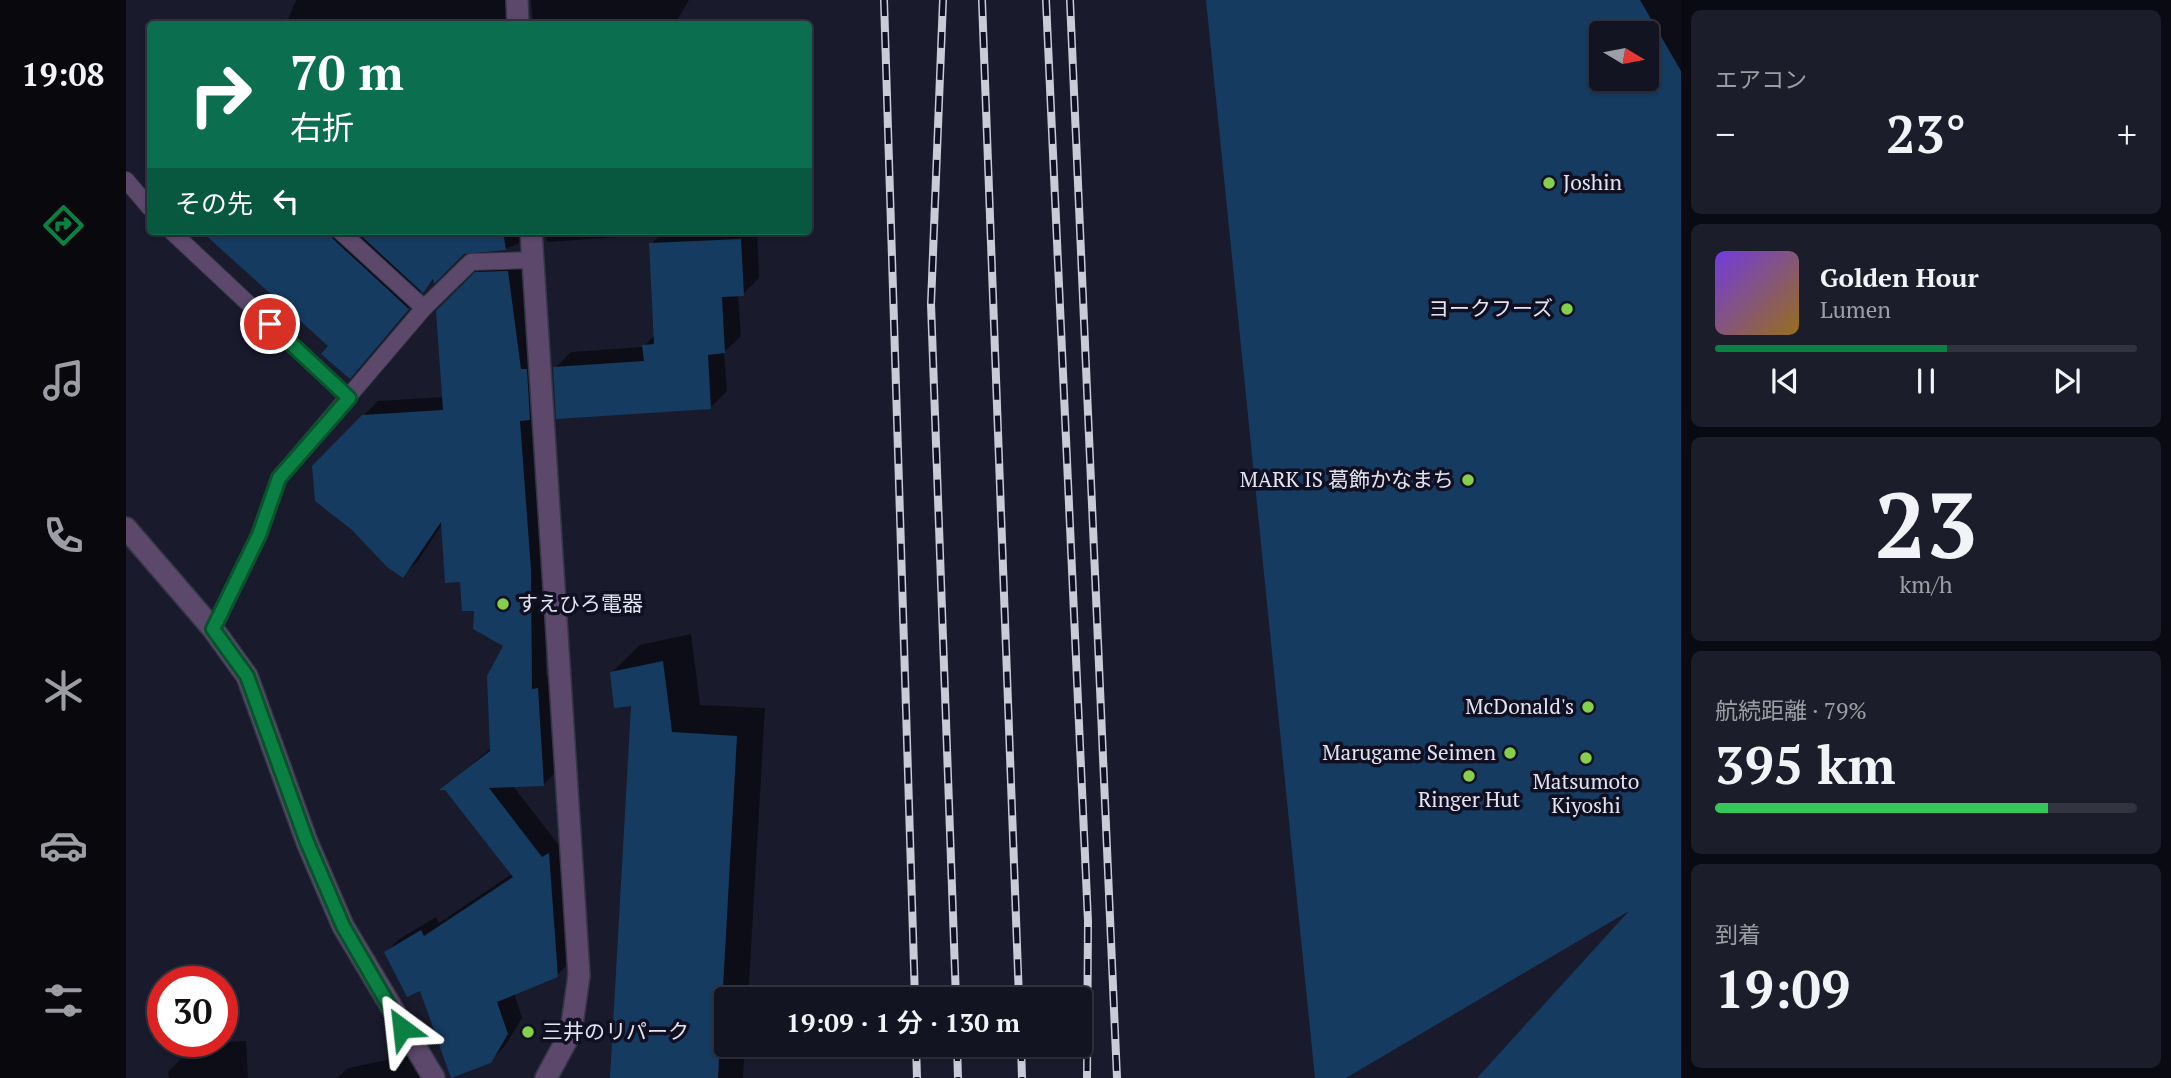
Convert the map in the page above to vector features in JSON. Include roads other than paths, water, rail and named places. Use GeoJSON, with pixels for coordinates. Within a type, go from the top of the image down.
{"type":"FeatureCollection","features":[{"type":"Feature","properties":{"kind":"street"},"geometry":{"type":"LineString","coordinates":[[517,0],[518,21]]}},
{"type":"Feature","properties":{"kind":"street"},"geometry":{"type":"LineString","coordinates":[[531,235],[579,975],[571,1032],[546,1078]]}},
{"type":"Feature","properties":{"kind":"street"},"geometry":{"type":"LineString","coordinates":[[126,528],[213,629],[247,676],[307,842],[343,926],[434,1078]]}},
{"type":"Feature","properties":{"kind":"lane"},"geometry":{"type":"LineString","coordinates":[[126,180],[147,204]]}},
{"type":"Feature","properties":{"kind":"lane"},"geometry":{"type":"LineString","coordinates":[[175,235],[349,398]]}},
{"type":"Feature","properties":{"kind":"lane"},"geometry":{"type":"LineString","coordinates":[[344,235],[424,308]]}},
{"type":"Feature","properties":{"kind":"lane"},"geometry":{"type":"LineString","coordinates":[[213,629],[259,535],[279,478],[424,308],[471,262],[533,260]]}},
{"type":"Feature","properties":{"kind":"railway"},"geometry":{"type":"LineString","coordinates":[[884,0],[915,987]]}},
{"type":"Feature","properties":{"kind":"railway"},"geometry":{"type":"LineString","coordinates":[[943,0],[931,304],[956,987]]}},
{"type":"Feature","properties":{"kind":"railway"},"geometry":{"type":"LineString","coordinates":[[982,0],[1019,987]]}},
{"type":"Feature","properties":{"kind":"railway"},"geometry":{"type":"LineString","coordinates":[[1046,0],[1088,921],[1087,1078]]}},
{"type":"Feature","properties":{"kind":"railway"},"geometry":{"type":"LineString","coordinates":[[1070,0],[1117,1078]]}},
{"type":"Feature","properties":{"kind":"railway"},"geometry":{"type":"LineString","coordinates":[[916,1057],[917,1078]]}},
{"type":"Feature","properties":{"kind":"railway"},"geometry":{"type":"LineString","coordinates":[[957,1057],[958,1078]]}},
{"type":"Feature","properties":{"kind":"railway"},"geometry":{"type":"LineString","coordinates":[[1021,1057],[1022,1078]]}},
{"type":"Feature","properties":{"kind":"place","name":"Joshin"},"geometry":{"type":"Point","coordinates":[1549,183]}},
{"type":"Feature","properties":{"kind":"place","name":"ヨークフーズ"},"geometry":{"type":"Point","coordinates":[1567,309]}},
{"type":"Feature","properties":{"kind":"place","name":"MARK IS 葛飾かなまち"},"geometry":{"type":"Point","coordinates":[1468,480]}},
{"type":"Feature","properties":{"kind":"place","name":"すえひろ電器"},"geometry":{"type":"Point","coordinates":[503,604]}},
{"type":"Feature","properties":{"kind":"place","name":"McDonald's"},"geometry":{"type":"Point","coordinates":[1588,707]}},
{"type":"Feature","properties":{"kind":"place","name":"Marugame Seimen"},"geometry":{"type":"Point","coordinates":[1510,753]}},
{"type":"Feature","properties":{"kind":"place","name":"Matsumoto Kiyoshi"},"geometry":{"type":"Point","coordinates":[1586,758]}},
{"type":"Feature","properties":{"kind":"place","name":"Ringer Hut"},"geometry":{"type":"Point","coordinates":[1469,776]}},
{"type":"Feature","properties":{"kind":"place","name":"三井のリパーク"},"geometry":{"type":"Point","coordinates":[528,1032]}}]}
